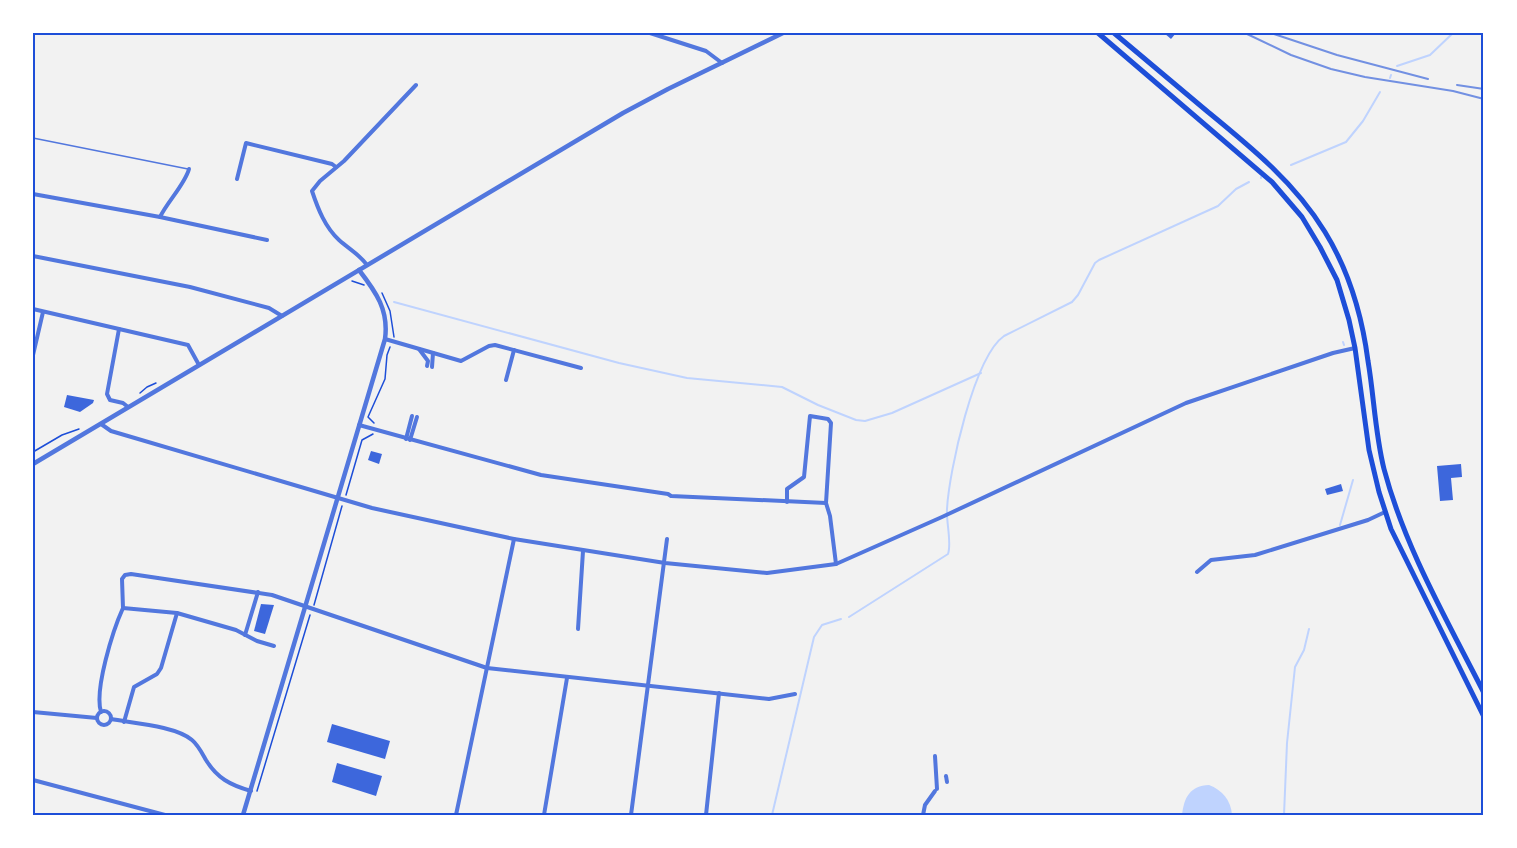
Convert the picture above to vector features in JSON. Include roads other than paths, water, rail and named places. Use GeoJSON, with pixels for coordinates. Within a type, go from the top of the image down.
{"type":"FeatureCollection","features":[{"type":"Feature","properties":{"kind":"main road"},"geometry":{"type":"LineString","coordinates":[[1098,33],[1263,173],[1284,195],[1312,233],[1337,280],[1349,320],[1369,450],[1385,512],[1400,549],[1484,717]]}},
{"type":"Feature","properties":{"kind":"main road"},"geometry":{"type":"LineString","coordinates":[[1114,33],[1275,169],[1307,205],[1325,233],[1342,265],[1360,318],[1381,454],[1396,509],[1420,565],[1484,693]]}},
{"type":"Feature","properties":{"kind":"street"},"geometry":{"type":"LineString","coordinates":[[650,33],[706,51],[722,63]]}},
{"type":"Feature","properties":{"kind":"street"},"geometry":{"type":"LineString","coordinates":[[33,464],[632,108],[783,33]]}},
{"type":"Feature","properties":{"kind":"street"},"geometry":{"type":"LineString","coordinates":[[367,265],[361,256],[334,235],[323,220],[312,191],[416,85]]}},
{"type":"Feature","properties":{"kind":"street"},"geometry":{"type":"LineString","coordinates":[[237,179],[246,143],[332,164],[336,167]]}},
{"type":"Feature","properties":{"kind":"street"},"geometry":{"type":"LineString","coordinates":[[159,217],[187,178],[189,169]]}},
{"type":"Feature","properties":{"kind":"street"},"geometry":{"type":"LineString","coordinates":[[33,194],[267,240]]}},
{"type":"Feature","properties":{"kind":"street"},"geometry":{"type":"LineString","coordinates":[[33,256],[190,287],[269,308],[282,316]]}},
{"type":"Feature","properties":{"kind":"street"},"geometry":{"type":"LineString","coordinates":[[243,815],[385,339],[386,324],[381,302],[359,270]]}},
{"type":"Feature","properties":{"kind":"street"},"geometry":{"type":"LineString","coordinates":[[33,309],[188,345],[199,365]]}},
{"type":"Feature","properties":{"kind":"street"},"geometry":{"type":"LineString","coordinates":[[33,355],[43,312]]}},
{"type":"Feature","properties":{"kind":"street"},"geometry":{"type":"LineString","coordinates":[[119,329],[107,394],[110,400],[128,407]]}},
{"type":"Feature","properties":{"kind":"street"},"geometry":{"type":"LineString","coordinates":[[385,339],[461,361],[495,345],[581,368]]}},
{"type":"Feature","properties":{"kind":"street"},"geometry":{"type":"LineString","coordinates":[[100,424],[111,431],[372,508],[514,539],[583,551],[664,563],[767,573],[836,564],[1186,403],[1305,362],[1355,348]]}},
{"type":"Feature","properties":{"kind":"street"},"geometry":{"type":"LineString","coordinates":[[419,349],[429,366],[434,357],[433,353]]}},
{"type":"Feature","properties":{"kind":"street"},"geometry":{"type":"LineString","coordinates":[[506,380],[514,350]]}},
{"type":"Feature","properties":{"kind":"street"},"geometry":{"type":"LineString","coordinates":[[787,502],[787,489],[804,477],[810,416],[828,419],[831,423],[826,503],[830,516],[836,564]]}},
{"type":"Feature","properties":{"kind":"street"},"geometry":{"type":"LineString","coordinates":[[408,439],[415,417]]}},
{"type":"Feature","properties":{"kind":"street"},"geometry":{"type":"LineString","coordinates":[[359,425],[544,476],[671,496],[826,503]]}},
{"type":"Feature","properties":{"kind":"street"},"geometry":{"type":"LineString","coordinates":[[1197,572],[1211,560],[1255,555],[1368,520],[1385,512]]}},
{"type":"Feature","properties":{"kind":"street"},"geometry":{"type":"LineString","coordinates":[[1299,534],[1301,541]]}},
{"type":"Feature","properties":{"kind":"street"},"geometry":{"type":"LineString","coordinates":[[456,815],[514,539]]}},
{"type":"Feature","properties":{"kind":"street"},"geometry":{"type":"LineString","coordinates":[[631,815],[667,539]]}},
{"type":"Feature","properties":{"kind":"street"},"geometry":{"type":"LineString","coordinates":[[578,629],[583,551]]}},
{"type":"Feature","properties":{"kind":"street"},"geometry":{"type":"LineString","coordinates":[[97,718],[101,712],[99,699],[103,674],[123,608],[123,576],[128,574],[272,595],[488,668],[769,699],[795,694]]}},
{"type":"Feature","properties":{"kind":"street"},"geometry":{"type":"LineString","coordinates":[[245,634],[258,592]]}},
{"type":"Feature","properties":{"kind":"street"},"geometry":{"type":"LineString","coordinates":[[123,608],[177,613],[236,630],[256,641],[274,646]]}},
{"type":"Feature","properties":{"kind":"street"},"geometry":{"type":"LineString","coordinates":[[124,722],[129,697],[134,687],[156,674],[161,668],[177,613]]}},
{"type":"Feature","properties":{"kind":"street"},"geometry":{"type":"LineString","coordinates":[[544,815],[567,678]]}},
{"type":"Feature","properties":{"kind":"street"},"geometry":{"type":"LineString","coordinates":[[706,815],[719,693]]}},
{"type":"Feature","properties":{"kind":"street"},"geometry":{"type":"LineString","coordinates":[[33,712],[97,718],[102,724],[107,724],[111,719]]}},
{"type":"Feature","properties":{"kind":"street"},"geometry":{"type":"LineString","coordinates":[[101,712],[109,713],[111,719]]}},
{"type":"Feature","properties":{"kind":"street"},"geometry":{"type":"LineString","coordinates":[[111,719],[145,724],[188,737],[195,743],[218,776],[231,784],[251,791]]}},
{"type":"Feature","properties":{"kind":"street"},"geometry":{"type":"LineString","coordinates":[[923,815],[925,805],[936,790],[935,756]]}},
{"type":"Feature","properties":{"kind":"street"},"geometry":{"type":"LineString","coordinates":[[946,776],[948,782]]}},
{"type":"Feature","properties":{"kind":"street"},"geometry":{"type":"LineString","coordinates":[[33,780],[165,815]]}},
{"type":"Feature","properties":{"kind":"lane"},"geometry":{"type":"LineString","coordinates":[[33,138],[189,169]]}},
{"type":"Feature","properties":{"kind":"water"},"geometry":{"type":"Polygon","coordinates":[[[1209,785],[1225,796],[1232,815],[1182,815],[1184,803],[1189,794],[1197,788],[1209,785]]]}},
{"type":"Feature","properties":{"kind":"waterway"},"geometry":{"type":"LineString","coordinates":[[1397,66],[1430,55],[1453,33]]}},
{"type":"Feature","properties":{"kind":"waterway"},"geometry":{"type":"LineString","coordinates":[[1291,165],[1346,142],[1363,121],[1380,92]]}},
{"type":"Feature","properties":{"kind":"waterway"},"geometry":{"type":"LineString","coordinates":[[849,617],[948,554],[947,509],[958,443],[973,390],[993,348],[1004,336],[1072,302],[1099,260],[1218,206],[1236,189],[1249,182]]}},
{"type":"Feature","properties":{"kind":"waterway"},"geometry":{"type":"LineString","coordinates":[[394,302],[619,363],[687,378],[782,387],[856,420],[865,421],[892,413],[981,373]]}},
{"type":"Feature","properties":{"kind":"waterway"},"geometry":{"type":"LineString","coordinates":[[1340,525],[1353,480]]}},
{"type":"Feature","properties":{"kind":"waterway"},"geometry":{"type":"LineString","coordinates":[[772,815],[814,637],[822,625],[841,619]]}},
{"type":"Feature","properties":{"kind":"waterway"},"geometry":{"type":"LineString","coordinates":[[1284,815],[1287,743],[1295,667],[1304,650],[1309,629]]}},
{"type":"Feature","properties":{"kind":"railway"},"geometry":{"type":"LineString","coordinates":[[1245,33],[1291,55],[1331,69],[1365,77],[1453,91],[1484,99]]}},
{"type":"Feature","properties":{"kind":"railway"},"geometry":{"type":"LineString","coordinates":[[1271,33],[1337,55],[1428,79]]}},
{"type":"Feature","properties":{"kind":"railway"},"geometry":{"type":"LineString","coordinates":[[1457,85],[1484,89]]}}]}
